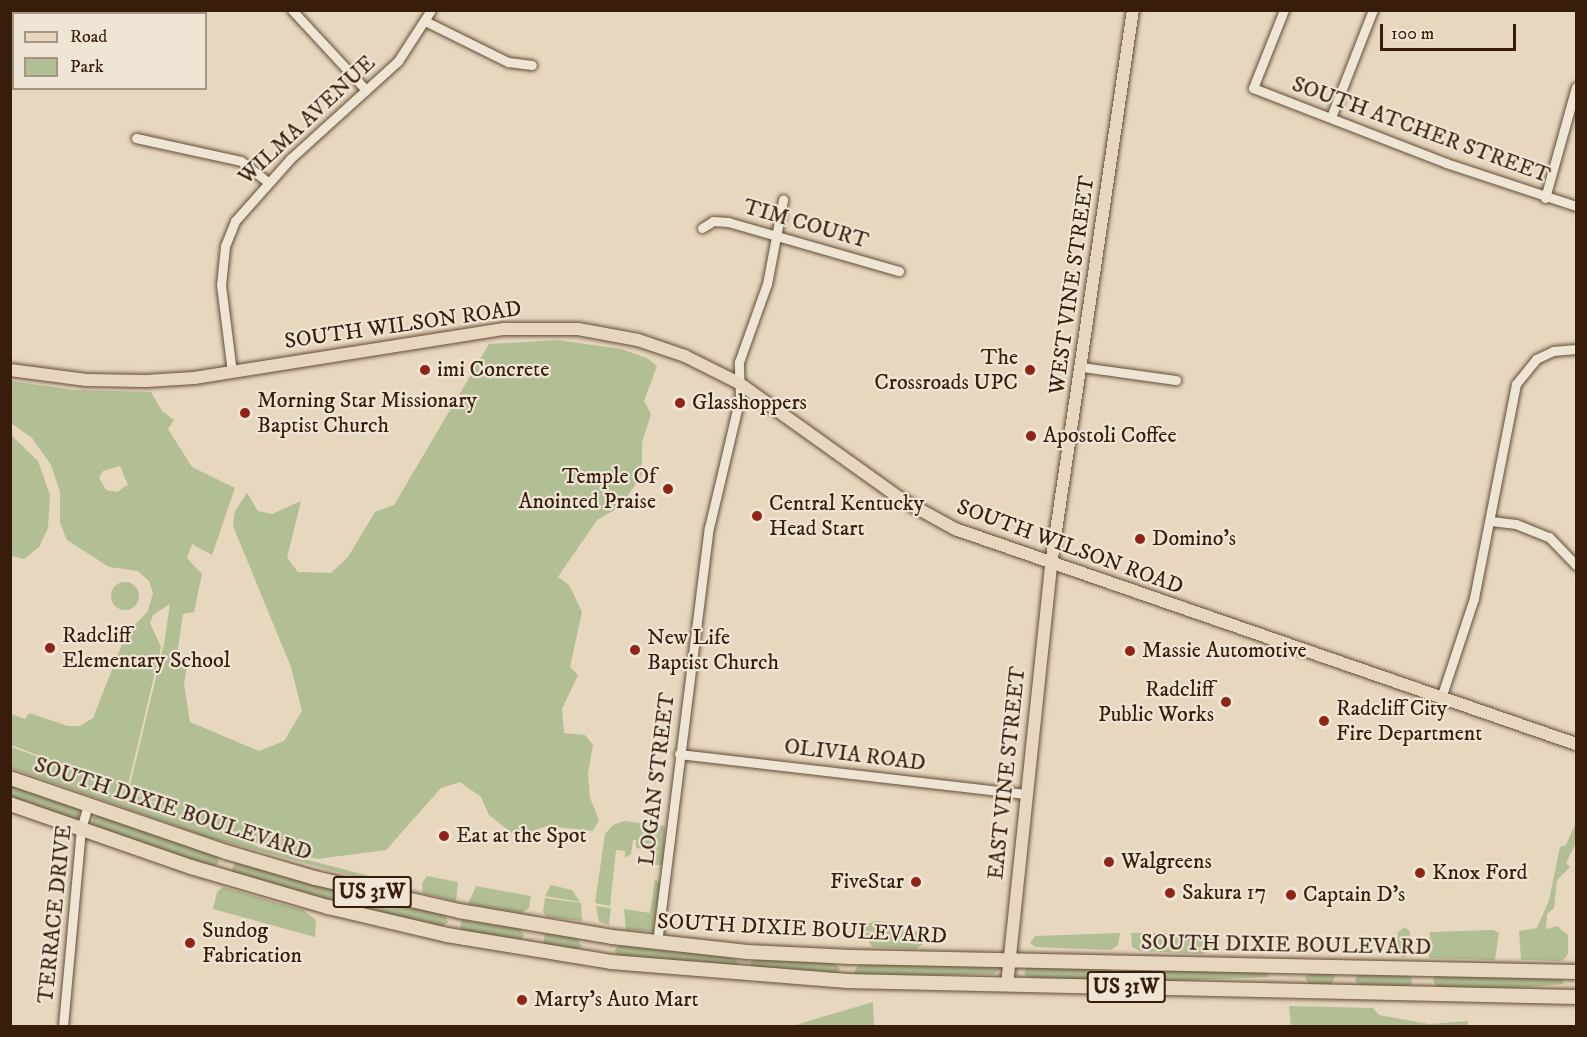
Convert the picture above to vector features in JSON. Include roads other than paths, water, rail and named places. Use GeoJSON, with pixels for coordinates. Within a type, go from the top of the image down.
{"type":"FeatureCollection","features":[{"type":"Feature","properties":{"kind":"highway","name":"SOUTH DIXIE BOULEVARD"},"geometry":{"type":"LineString","coordinates":[[10,778],[226,852],[396,898],[534,925],[657,943],[807,955],[1576,972]]}},
{"type":"Feature","properties":{"kind":"highway","name":"SOUTH DIXIE BOULEVARD"},"geometry":{"type":"LineString","coordinates":[[10,804],[191,867],[328,907],[527,950],[718,974],[1007,985],[1576,997]]}},
{"type":"Feature","properties":{"kind":"main road","name":"WEST VINE STREET"},"geometry":{"type":"LineString","coordinates":[[1051,565],[1133,10]]}},
{"type":"Feature","properties":{"kind":"main road","name":"SOUTH WILSON ROAD"},"geometry":{"type":"LineString","coordinates":[[10,370],[122,381],[170,380],[467,333],[554,328],[638,340],[685,356],[740,383],[938,520],[1051,565],[1576,744]]}},
{"type":"Feature","properties":{"kind":"main road","name":"EAST VINE STREET"},"geometry":{"type":"LineString","coordinates":[[1007,985],[1025,794],[1051,565]]}},
{"type":"Feature","properties":{"kind":"street"},"geometry":{"type":"LineString","coordinates":[[292,10],[366,90]]}},
{"type":"Feature","properties":{"kind":"street","name":"WILMA AVENUE"},"geometry":{"type":"LineString","coordinates":[[232,372],[221,298],[225,246],[242,210],[268,182],[407,50],[431,10]]}},
{"type":"Feature","properties":{"kind":"street","name":"SOUTH ATCHER STREET"},"geometry":{"type":"LineString","coordinates":[[1284,10],[1252,88],[1545,198],[1576,206]]}},
{"type":"Feature","properties":{"kind":"street"},"geometry":{"type":"LineString","coordinates":[[1331,117],[1373,10]]}},
{"type":"Feature","properties":{"kind":"street"},"geometry":{"type":"LineString","coordinates":[[425,21],[508,62],[532,65]]}},
{"type":"Feature","properties":{"kind":"street"},"geometry":{"type":"LineString","coordinates":[[1545,198],[1576,87]]}},
{"type":"Feature","properties":{"kind":"street"},"geometry":{"type":"LineString","coordinates":[[136,138],[241,161],[268,182]]}},
{"type":"Feature","properties":{"kind":"street","name":"LOGAN STREET"},"geometry":{"type":"LineString","coordinates":[[657,943],[709,528],[740,397],[739,362],[767,284],[783,200]]}},
{"type":"Feature","properties":{"kind":"street","name":"TIM COURT"},"geometry":{"type":"LineString","coordinates":[[702,228],[720,221],[899,272]]}},
{"type":"Feature","properties":{"kind":"street"},"geometry":{"type":"LineString","coordinates":[[1441,698],[1474,598],[1491,521],[1516,384],[1528,366],[1544,354],[1576,349]]}},
{"type":"Feature","properties":{"kind":"street"},"geometry":{"type":"LineString","coordinates":[[1082,367],[1176,380]]}},
{"type":"Feature","properties":{"kind":"street"},"geometry":{"type":"LineString","coordinates":[[1491,521],[1540,533],[1557,543],[1576,565]]}},
{"type":"Feature","properties":{"kind":"street","name":"OLIVIA ROAD"},"geometry":{"type":"LineString","coordinates":[[679,754],[1025,794]]}},
{"type":"Feature","properties":{"kind":"street","name":"TERRACE DRIVE"},"geometry":{"type":"LineString","coordinates":[[63,1026],[81,829],[88,805]]}},
{"type":"Feature","properties":{"kind":"place","name":"imi Concrete"},"geometry":{"type":"Point","coordinates":[425,370]}},
{"type":"Feature","properties":{"kind":"place","name":"The Crossroads UPC"},"geometry":{"type":"Point","coordinates":[1030,370]}},
{"type":"Feature","properties":{"kind":"place","name":"Glasshoppers"},"geometry":{"type":"Point","coordinates":[680,403]}},
{"type":"Feature","properties":{"kind":"place","name":"Morning Star Missionary Baptist Church"},"geometry":{"type":"Point","coordinates":[245,413]}},
{"type":"Feature","properties":{"kind":"place","name":"Apostoli Coffee"},"geometry":{"type":"Point","coordinates":[1031,436]}},
{"type":"Feature","properties":{"kind":"place","name":"Temple Of Anointed Praise"},"geometry":{"type":"Point","coordinates":[668,489]}},
{"type":"Feature","properties":{"kind":"place","name":"Central Kentucky Head Start"},"geometry":{"type":"Point","coordinates":[757,516]}},
{"type":"Feature","properties":{"kind":"place","name":"Domino's"},"geometry":{"type":"Point","coordinates":[1140,539]}},
{"type":"Feature","properties":{"kind":"place","name":"Radcliff Elementary School"},"geometry":{"type":"Point","coordinates":[50,648]}},
{"type":"Feature","properties":{"kind":"place","name":"New Life Baptist Church"},"geometry":{"type":"Point","coordinates":[635,650]}},
{"type":"Feature","properties":{"kind":"place","name":"Massie Automotive"},"geometry":{"type":"Point","coordinates":[1130,651]}},
{"type":"Feature","properties":{"kind":"place","name":"Radcliff Public Works"},"geometry":{"type":"Point","coordinates":[1226,702]}},
{"type":"Feature","properties":{"kind":"place","name":"Radcliff City Fire Department"},"geometry":{"type":"Point","coordinates":[1324,721]}},
{"type":"Feature","properties":{"kind":"place","name":"Eat at the Spot"},"geometry":{"type":"Point","coordinates":[444,836]}},
{"type":"Feature","properties":{"kind":"place","name":"Walgreens"},"geometry":{"type":"Point","coordinates":[1109,862]}},
{"type":"Feature","properties":{"kind":"place","name":"Knox Ford"},"geometry":{"type":"Point","coordinates":[1420,873]}},
{"type":"Feature","properties":{"kind":"place","name":"FiveStar"},"geometry":{"type":"Point","coordinates":[916,882]}},
{"type":"Feature","properties":{"kind":"place","name":"Sakura 17"},"geometry":{"type":"Point","coordinates":[1170,893]}},
{"type":"Feature","properties":{"kind":"place","name":"Captain D's"},"geometry":{"type":"Point","coordinates":[1291,895]}},
{"type":"Feature","properties":{"kind":"place","name":"Sundog Fabrication"},"geometry":{"type":"Point","coordinates":[190,943]}},
{"type":"Feature","properties":{"kind":"place","name":"Marty's Auto Mart"},"geometry":{"type":"Point","coordinates":[522,1000]}}]}
